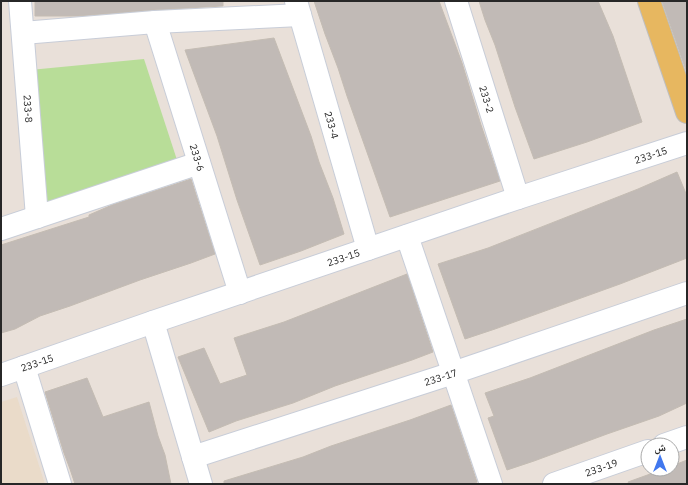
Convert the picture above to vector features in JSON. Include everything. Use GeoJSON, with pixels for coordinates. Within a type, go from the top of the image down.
{"type":"FeatureCollection","features":[{"type":"Feature","properties":{"kind":"main road"},"geometry":{"type":"LineString","coordinates":[[650,1],[687,112]]}},
{"type":"Feature","properties":{"kind":"street","name":"233-8"},"geometry":{"type":"LineString","coordinates":[[20,1],[37,217]]}},
{"type":"Feature","properties":{"kind":"street","name":"233-2"},"geometry":{"type":"LineString","coordinates":[[456,1],[518,198]]}},
{"type":"Feature","properties":{"kind":"street"},"geometry":{"type":"LineString","coordinates":[[23,33],[298,8]]}},
{"type":"Feature","properties":{"kind":"street","name":"233-4"},"geometry":{"type":"LineString","coordinates":[[298,8],[368,249]]}},
{"type":"Feature","properties":{"kind":"street","name":"233-6"},"geometry":{"type":"LineString","coordinates":[[156,22],[240,293]]}},
{"type":"Feature","properties":{"kind":"street","name":"233-15"},"geometry":{"type":"LineString","coordinates":[[1,375],[518,198],[687,143]]}},
{"type":"Feature","properties":{"kind":"street"},"geometry":{"type":"LineString","coordinates":[[1,229],[199,163]]}},
{"type":"Feature","properties":{"kind":"street"},"geometry":{"type":"LineString","coordinates":[[407,236],[490,484]]}},
{"type":"Feature","properties":{"kind":"street","name":"233-17"},"geometry":{"type":"LineString","coordinates":[[193,457],[453,373],[687,294]]}},
{"type":"Feature","properties":{"kind":"street"},"geometry":{"type":"LineString","coordinates":[[153,322],[201,484]]}},
{"type":"Feature","properties":{"kind":"street"},"geometry":{"type":"LineString","coordinates":[[24,367],[60,484]]}},
{"type":"Feature","properties":{"kind":"street","name":"233-19"},"geometry":{"type":"LineString","coordinates":[[554,484],[640,454]]}},
{"type":"Feature","properties":{"kind":"shaded area"},"geometry":{"type":"Polygon","coordinates":[[[17,397],[45,484],[1,484],[1,402],[17,397]]]}},
{"type":"Feature","properties":{"kind":"green space"},"geometry":{"type":"Polygon","coordinates":[[[144,59],[178,163],[40,208],[30,70],[144,59]]]}},
{"type":"Feature","properties":{"kind":"building"},"geometry":{"type":"Polygon","coordinates":[[[35,1],[223,1],[223,6],[78,16],[35,16],[35,1]]]}},
{"type":"Feature","properties":{"kind":"building"},"geometry":{"type":"Polygon","coordinates":[[[314,1],[439,1],[462,63],[500,181],[390,217],[314,1]]]}},
{"type":"Feature","properties":{"kind":"building"},"geometry":{"type":"Polygon","coordinates":[[[479,1],[598,1],[613,36],[642,122],[534,159],[479,1]]]}},
{"type":"Feature","properties":{"kind":"building"},"geometry":{"type":"Polygon","coordinates":[[[662,1],[687,1],[687,73],[662,1]]]}},
{"type":"Feature","properties":{"kind":"building"},"geometry":{"type":"Polygon","coordinates":[[[274,38],[311,136],[344,234],[260,265],[237,200],[217,136],[185,50],[274,38]]]}},
{"type":"Feature","properties":{"kind":"building"},"geometry":{"type":"Polygon","coordinates":[[[677,172],[687,196],[687,258],[620,284],[465,339],[438,264],[488,248],[638,189],[677,172]]]}},
{"type":"Feature","properties":{"kind":"building"},"geometry":{"type":"Polygon","coordinates":[[[191,179],[215,254],[40,316],[15,329],[1,333],[1,245],[89,217],[89,215],[112,205],[191,179]]]}},
{"type":"Feature","properties":{"kind":"building"},"geometry":{"type":"Polygon","coordinates":[[[407,274],[433,352],[335,386],[293,403],[236,421],[209,432],[178,357],[204,348],[220,384],[247,375],[234,338],[284,322],[407,274]]]}},
{"type":"Feature","properties":{"kind":"building"},"geometry":{"type":"Polygon","coordinates":[[[687,319],[687,403],[659,416],[507,470],[488,418],[494,416],[485,393],[530,378],[654,330],[687,319]]]}},
{"type":"Feature","properties":{"kind":"building"},"geometry":{"type":"Polygon","coordinates":[[[87,378],[103,417],[149,402],[158,436],[165,455],[171,484],[75,484],[45,392],[87,378]]]}},
{"type":"Feature","properties":{"kind":"building"},"geometry":{"type":"Polygon","coordinates":[[[451,405],[477,482],[473,484],[224,484],[224,481],[303,457],[451,405]]]}},
{"type":"Feature","properties":{"kind":"building"},"geometry":{"type":"Polygon","coordinates":[[[687,460],[687,484],[629,484],[628,482],[642,477],[680,477],[680,463],[687,460]]]}}]}
